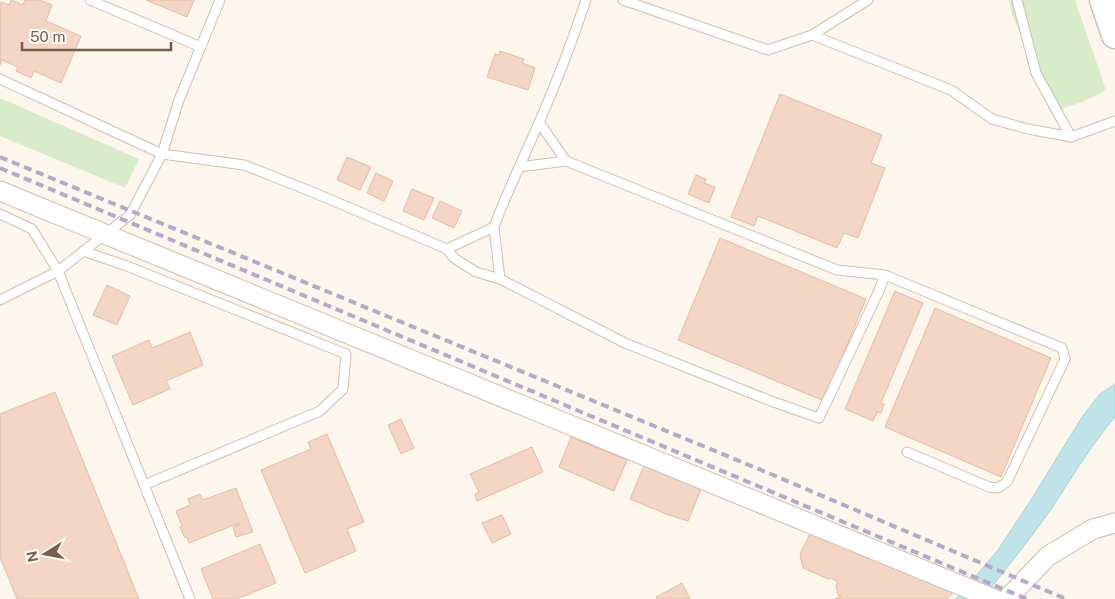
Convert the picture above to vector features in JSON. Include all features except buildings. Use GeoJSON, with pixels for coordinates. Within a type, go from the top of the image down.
{"type":"FeatureCollection","features":[{"type":"Feature","properties":{"kind":"main road"},"geometry":{"type":"LineString","coordinates":[[1103,0],[1115,35]]}},
{"type":"Feature","properties":{"kind":"street"},"geometry":{"type":"LineString","coordinates":[[0,191],[961,586],[997,599],[1048,556],[1094,529],[1115,523]]}},
{"type":"Feature","properties":{"kind":"lane"},"geometry":{"type":"LineString","coordinates":[[90,0],[201,47]]}},
{"type":"Feature","properties":{"kind":"lane"},"geometry":{"type":"LineString","coordinates":[[0,300],[58,271],[130,215],[162,154],[179,100],[220,0]]}},
{"type":"Feature","properties":{"kind":"lane"},"geometry":{"type":"LineString","coordinates":[[500,279],[494,227],[539,122],[586,0]]}},
{"type":"Feature","properties":{"kind":"lane"},"geometry":{"type":"LineString","coordinates":[[623,0],[768,50],[812,35],[868,0]]}},
{"type":"Feature","properties":{"kind":"lane"},"geometry":{"type":"LineString","coordinates":[[1017,0],[1036,73],[1071,137]]}},
{"type":"Feature","properties":{"kind":"lane"},"geometry":{"type":"LineString","coordinates":[[812,35],[951,90],[992,119],[1028,130],[1071,137],[1115,121]]}},
{"type":"Feature","properties":{"kind":"lane"},"geometry":{"type":"LineString","coordinates":[[0,79],[162,154],[244,165],[310,191],[447,249],[454,258],[476,272],[500,279],[625,343],[819,418],[885,275]]}},
{"type":"Feature","properties":{"kind":"lane"},"geometry":{"type":"LineString","coordinates":[[539,122],[566,161]]}},
{"type":"Feature","properties":{"kind":"lane"},"geometry":{"type":"LineString","coordinates":[[519,167],[566,161],[837,270],[885,275],[1062,348],[1065,359],[1007,482],[998,488],[989,487],[907,452]]}},
{"type":"Feature","properties":{"kind":"lane"},"geometry":{"type":"LineString","coordinates":[[0,214],[32,229],[58,271],[190,599]]}},
{"type":"Feature","properties":{"kind":"lane"},"geometry":{"type":"LineString","coordinates":[[447,249],[494,227]]}},
{"type":"Feature","properties":{"kind":"lane"},"geometry":{"type":"LineString","coordinates":[[83,251],[127,266],[346,354],[343,389],[320,411],[144,485]]}},
{"type":"Feature","properties":{"kind":"green space"},"geometry":{"type":"Polygon","coordinates":[[[1009,0],[1075,0],[1106,90],[1082,102],[1053,112],[1012,14],[1009,0]]]}},
{"type":"Feature","properties":{"kind":"green space"},"geometry":{"type":"Polygon","coordinates":[[[0,98],[139,159],[125,188],[0,136],[0,98]]]}},
{"type":"Feature","properties":{"kind":"water"},"geometry":{"type":"Polygon","coordinates":[[[1115,384],[1115,417],[1090,450],[1044,520],[982,599],[956,599],[998,550],[1082,417],[1100,394],[1115,384]]]}},
{"type":"Feature","properties":{"kind":"railway"},"geometry":{"type":"LineString","coordinates":[[0,157],[754,467],[1066,599]]}},
{"type":"Feature","properties":{"kind":"railway"},"geometry":{"type":"LineString","coordinates":[[0,168],[1027,599]]}}]}
